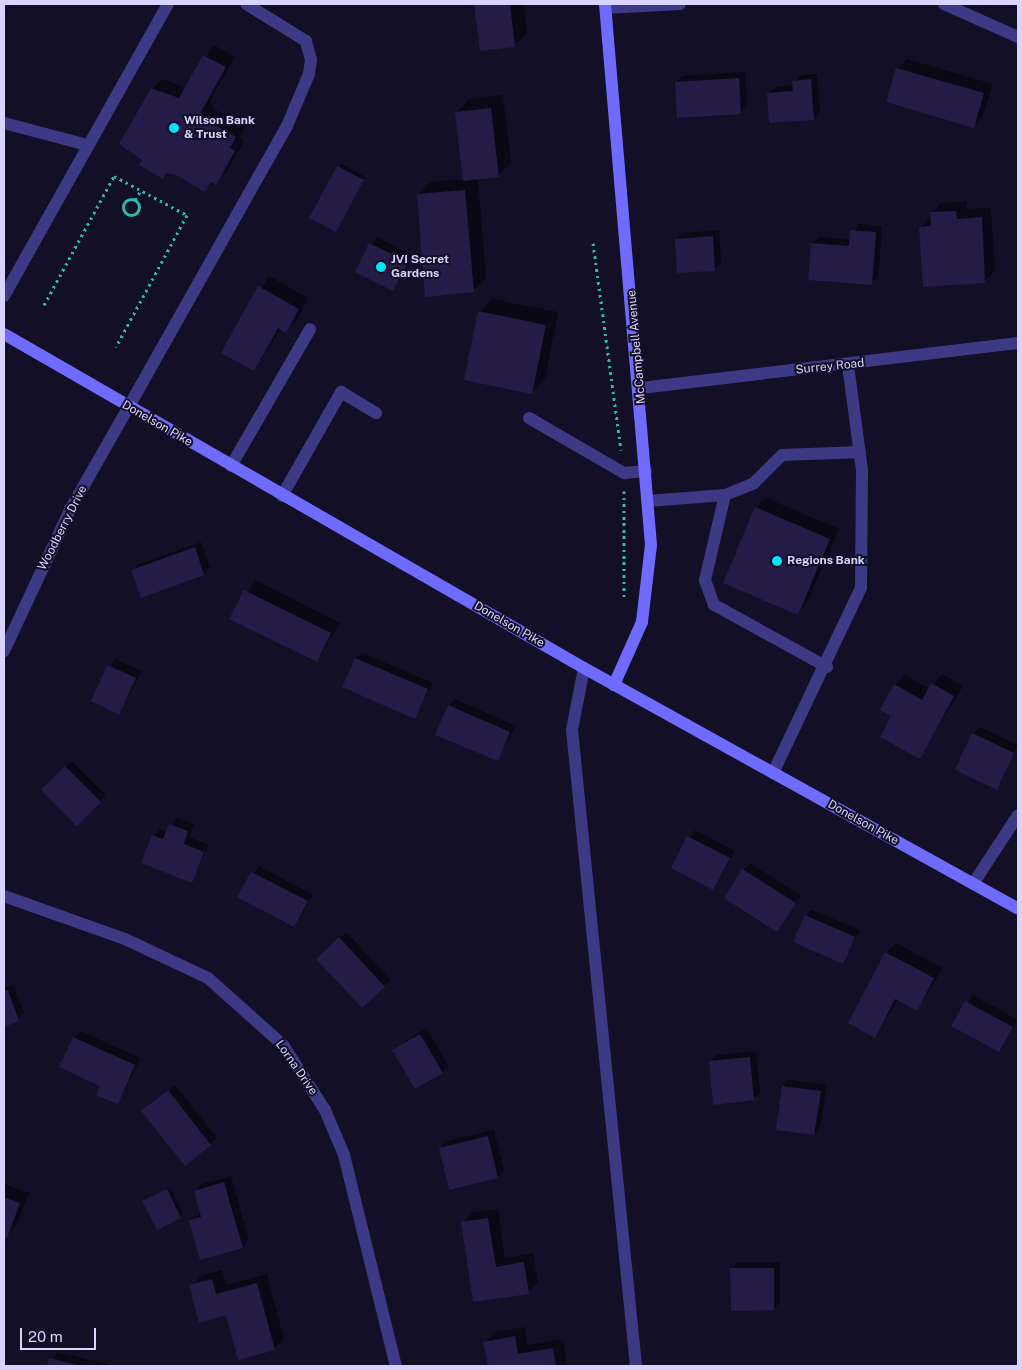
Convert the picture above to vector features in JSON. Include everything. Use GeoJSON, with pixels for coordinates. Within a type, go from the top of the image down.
{"type":"FeatureCollection","features":[{"type":"Feature","properties":{"kind":"main road","name":"McCampbell Avenue"},"geometry":{"type":"LineString","coordinates":[[606,6],[641,388],[651,545],[642,622],[614,685]]}},
{"type":"Feature","properties":{"kind":"main road","name":"Donelson Pike"},"geometry":{"type":"LineString","coordinates":[[4,334],[128,408],[584,668],[1018,909]]}},
{"type":"Feature","properties":{"kind":"street","name":"Woodberry Drive"},"geometry":{"type":"LineString","coordinates":[[4,651],[72,508],[287,126],[309,74],[311,60],[306,41],[246,4]]}},
{"type":"Feature","properties":{"kind":"street"},"geometry":{"type":"LineString","coordinates":[[606,6],[680,4]]}},
{"type":"Feature","properties":{"kind":"street"},"geometry":{"type":"LineString","coordinates":[[944,4],[1018,37]]}},
{"type":"Feature","properties":{"kind":"street"},"geometry":{"type":"LineString","coordinates":[[4,296],[166,7]]}},
{"type":"Feature","properties":{"kind":"street"},"geometry":{"type":"LineString","coordinates":[[4,123],[88,145]]}},
{"type":"Feature","properties":{"kind":"street"},"geometry":{"type":"LineString","coordinates":[[231,466],[310,329]]}},
{"type":"Feature","properties":{"kind":"street","name":"Surrey Road"},"geometry":{"type":"LineString","coordinates":[[641,388],[848,365],[1018,343]]}},
{"type":"Feature","properties":{"kind":"street"},"geometry":{"type":"LineString","coordinates":[[773,773],[827,667],[861,588],[860,452],[848,365]]}},
{"type":"Feature","properties":{"kind":"street"},"geometry":{"type":"LineString","coordinates":[[282,496],[341,392],[376,413]]}},
{"type":"Feature","properties":{"kind":"street"},"geometry":{"type":"LineString","coordinates":[[529,418],[624,473],[646,471]]}},
{"type":"Feature","properties":{"kind":"street"},"geometry":{"type":"LineString","coordinates":[[648,501],[726,495],[754,483],[782,455],[860,452]]}},
{"type":"Feature","properties":{"kind":"street"},"geometry":{"type":"LineString","coordinates":[[726,495],[704,580],[714,605],[827,667]]}},
{"type":"Feature","properties":{"kind":"street"},"geometry":{"type":"LineString","coordinates":[[584,668],[572,730],[636,1366]]}},
{"type":"Feature","properties":{"kind":"street"},"geometry":{"type":"LineString","coordinates":[[973,884],[1018,815]]}},
{"type":"Feature","properties":{"kind":"street","name":"Lorna Drive"},"geometry":{"type":"LineString","coordinates":[[4,896],[125,939],[208,978],[283,1045],[325,1110],[344,1155],[396,1366]]}},
{"type":"Feature","properties":{"kind":"path"},"geometry":{"type":"LineString","coordinates":[[44,305],[114,176],[187,216],[116,347]]}},
{"type":"Feature","properties":{"kind":"path"},"geometry":{"type":"LineString","coordinates":[[136,200],[124,204],[128,215],[138,212],[136,200],[141,190]]}},
{"type":"Feature","properties":{"kind":"path"},"geometry":{"type":"LineString","coordinates":[[593,242],[624,473],[624,602]]}},
{"type":"Feature","properties":{"kind":"building"},"geometry":{"type":"Polygon","coordinates":[[[474,4],[510,4],[515,47],[480,51],[474,4]]]}},
{"type":"Feature","properties":{"kind":"building","name":"Wilson Bank & Trust"},"geometry":{"type":"Polygon","coordinates":[[[203,55],[226,67],[201,112],[205,119],[236,137],[230,148],[235,151],[216,185],[211,182],[205,192],[176,175],[166,173],[163,179],[139,165],[142,160],[119,144],[151,88],[179,98],[203,55]]]}},
{"type":"Feature","properties":{"kind":"building"},"geometry":{"type":"Polygon","coordinates":[[[896,68],[984,93],[974,128],[886,102],[896,68]]]}},
{"type":"Feature","properties":{"kind":"building"},"geometry":{"type":"Polygon","coordinates":[[[739,78],[741,114],[677,118],[675,82],[739,78]]]}},
{"type":"Feature","properties":{"kind":"building"},"geometry":{"type":"Polygon","coordinates":[[[811,79],[814,120],[769,123],[767,93],[793,91],[792,81],[811,79]]]}},
{"type":"Feature","properties":{"kind":"building"},"geometry":{"type":"Polygon","coordinates":[[[491,108],[499,177],[463,181],[455,112],[491,108]]]}},
{"type":"Feature","properties":{"kind":"building"},"geometry":{"type":"Polygon","coordinates":[[[337,166],[364,180],[336,232],[309,218],[337,166]]]}},
{"type":"Feature","properties":{"kind":"building"},"geometry":{"type":"Polygon","coordinates":[[[465,190],[474,292],[425,297],[417,194],[465,190]]]}},
{"type":"Feature","properties":{"kind":"building"},"geometry":{"type":"Polygon","coordinates":[[[956,211],[957,219],[982,217],[985,283],[923,287],[919,227],[931,226],[930,212],[956,211]]]}},
{"type":"Feature","properties":{"kind":"building"},"geometry":{"type":"Polygon","coordinates":[[[850,230],[876,232],[872,285],[808,280],[811,243],[849,246],[850,230]]]}},
{"type":"Feature","properties":{"kind":"building"},"geometry":{"type":"Polygon","coordinates":[[[713,236],[715,271],[677,273],[675,239],[713,236]]]}},
{"type":"Feature","properties":{"kind":"building","name":"JVI Secret Gardens"},"geometry":{"type":"Polygon","coordinates":[[[369,243],[408,262],[393,291],[355,272],[369,243]]]}},
{"type":"Feature","properties":{"kind":"building"},"geometry":{"type":"Polygon","coordinates":[[[258,286],[299,309],[286,333],[278,328],[254,371],[221,353],[258,286]]]}},
{"type":"Feature","properties":{"kind":"building"},"geometry":{"type":"Polygon","coordinates":[[[478,311],[546,325],[532,394],[464,380],[478,311]]]}},
{"type":"Feature","properties":{"kind":"building","name":"Regions Bank"},"geometry":{"type":"Polygon","coordinates":[[[755,507],[830,539],[798,615],[723,583],[755,507]]]}},
{"type":"Feature","properties":{"kind":"building"},"geometry":{"type":"Polygon","coordinates":[[[195,547],[204,575],[141,598],[131,570],[195,547]]]}},
{"type":"Feature","properties":{"kind":"building"},"geometry":{"type":"Polygon","coordinates":[[[244,590],[331,633],[317,662],[229,619],[244,590]]]}},
{"type":"Feature","properties":{"kind":"building"},"geometry":{"type":"Polygon","coordinates":[[[355,658],[428,689],[415,719],[342,687],[355,658]]]}},
{"type":"Feature","properties":{"kind":"building"},"geometry":{"type":"Polygon","coordinates":[[[107,665],[136,678],[119,715],[91,701],[107,665]]]}},
{"type":"Feature","properties":{"kind":"building"},"geometry":{"type":"Polygon","coordinates":[[[931,683],[954,696],[920,759],[880,737],[891,716],[880,710],[894,684],[922,700],[931,683]]]}},
{"type":"Feature","properties":{"kind":"building"},"geometry":{"type":"Polygon","coordinates":[[[448,705],[510,732],[498,761],[435,735],[448,705]]]}},
{"type":"Feature","properties":{"kind":"building"},"geometry":{"type":"Polygon","coordinates":[[[972,733],[1014,753],[997,790],[955,770],[972,733]]]}},
{"type":"Feature","properties":{"kind":"building"},"geometry":{"type":"Polygon","coordinates":[[[65,766],[101,802],[77,826],[41,790],[65,766]]]}},
{"type":"Feature","properties":{"kind":"building"},"geometry":{"type":"Polygon","coordinates":[[[169,824],[188,831],[184,844],[204,852],[192,883],[141,863],[152,835],[163,839],[169,824]]]}},
{"type":"Feature","properties":{"kind":"building"},"geometry":{"type":"Polygon","coordinates":[[[687,836],[730,858],[713,890],[671,868],[687,836]]]}},
{"type":"Feature","properties":{"kind":"building"},"geometry":{"type":"Polygon","coordinates":[[[742,869],[796,903],[777,932],[724,898],[742,869]]]}},
{"type":"Feature","properties":{"kind":"building"},"geometry":{"type":"Polygon","coordinates":[[[251,872],[308,901],[294,927],[237,897],[251,872]]]}},
{"type":"Feature","properties":{"kind":"building"},"geometry":{"type":"Polygon","coordinates":[[[805,915],[855,937],[843,964],[793,942],[805,915]]]}},
{"type":"Feature","properties":{"kind":"building"},"geometry":{"type":"Polygon","coordinates":[[[339,937],[385,987],[362,1008],[316,959],[339,937]]]}},
{"type":"Feature","properties":{"kind":"building"},"geometry":{"type":"Polygon","coordinates":[[[885,952],[934,978],[917,1011],[895,999],[875,1038],[848,1023],[885,952]]]}},
{"type":"Feature","properties":{"kind":"building"},"geometry":{"type":"Polygon","coordinates":[[[8,990],[19,1021],[4,1027],[4,991],[8,990]]]}},
{"type":"Feature","properties":{"kind":"building"},"geometry":{"type":"Polygon","coordinates":[[[965,1001],[1013,1027],[999,1052],[951,1026],[965,1001]]]}},
{"type":"Feature","properties":{"kind":"building"},"geometry":{"type":"Polygon","coordinates":[[[420,1034],[443,1073],[415,1089],[392,1050],[420,1034]]]}},
{"type":"Feature","properties":{"kind":"building"},"geometry":{"type":"Polygon","coordinates":[[[73,1037],[135,1065],[118,1104],[96,1095],[100,1086],[59,1067],[73,1037]]]}},
{"type":"Feature","properties":{"kind":"building"},"geometry":{"type":"Polygon","coordinates":[[[750,1057],[754,1100],[713,1105],[709,1061],[750,1057]]]}},
{"type":"Feature","properties":{"kind":"building"},"geometry":{"type":"Polygon","coordinates":[[[782,1086],[821,1091],[814,1135],[776,1130],[782,1086]]]}},
{"type":"Feature","properties":{"kind":"building"},"geometry":{"type":"Polygon","coordinates":[[[168,1090],[211,1145],[185,1166],[141,1111],[168,1090]]]}},
{"type":"Feature","properties":{"kind":"building"},"geometry":{"type":"Polygon","coordinates":[[[488,1136],[498,1178],[449,1190],[439,1148],[488,1136]]]}},
{"type":"Feature","properties":{"kind":"building"},"geometry":{"type":"Polygon","coordinates":[[[224,1182],[243,1248],[200,1260],[189,1220],[201,1217],[194,1191],[224,1182]]]}},
{"type":"Feature","properties":{"kind":"building"},"geometry":{"type":"Polygon","coordinates":[[[167,1189],[181,1218],[157,1230],[142,1201],[167,1189]]]}},
{"type":"Feature","properties":{"kind":"building"},"geometry":{"type":"Polygon","coordinates":[[[4,1197],[20,1203],[7,1238],[4,1237],[4,1197]]]}},
{"type":"Feature","properties":{"kind":"building"},"geometry":{"type":"Polygon","coordinates":[[[488,1218],[496,1267],[524,1262],[529,1294],[473,1302],[461,1222],[488,1218]]]}},
{"type":"Feature","properties":{"kind":"building"},"geometry":{"type":"Polygon","coordinates":[[[730,1268],[774,1268],[774,1310],[731,1311],[730,1268]]]}},
{"type":"Feature","properties":{"kind":"building"},"geometry":{"type":"Polygon","coordinates":[[[212,1279],[216,1294],[257,1283],[275,1350],[238,1360],[226,1315],[199,1323],[189,1285],[212,1279]]]}},
{"type":"Feature","properties":{"kind":"building"},"geometry":{"type":"Polygon","coordinates":[[[515,1336],[518,1354],[553,1348],[556,1366],[488,1366],[483,1342],[515,1336]]]}},
{"type":"Feature","properties":{"kind":"building"},"geometry":{"type":"Polygon","coordinates":[[[49,1358],[81,1366],[47,1366],[49,1358]]]}},
{"type":"Feature","properties":{"kind":"place","name":"Wilson Bank & Trust"},"geometry":{"type":"Point","coordinates":[174,128]}},
{"type":"Feature","properties":{"kind":"place","name":"JVI Secret Gardens"},"geometry":{"type":"Point","coordinates":[381,267]}},
{"type":"Feature","properties":{"kind":"place","name":"Regions Bank"},"geometry":{"type":"Point","coordinates":[777,561]}}]}
